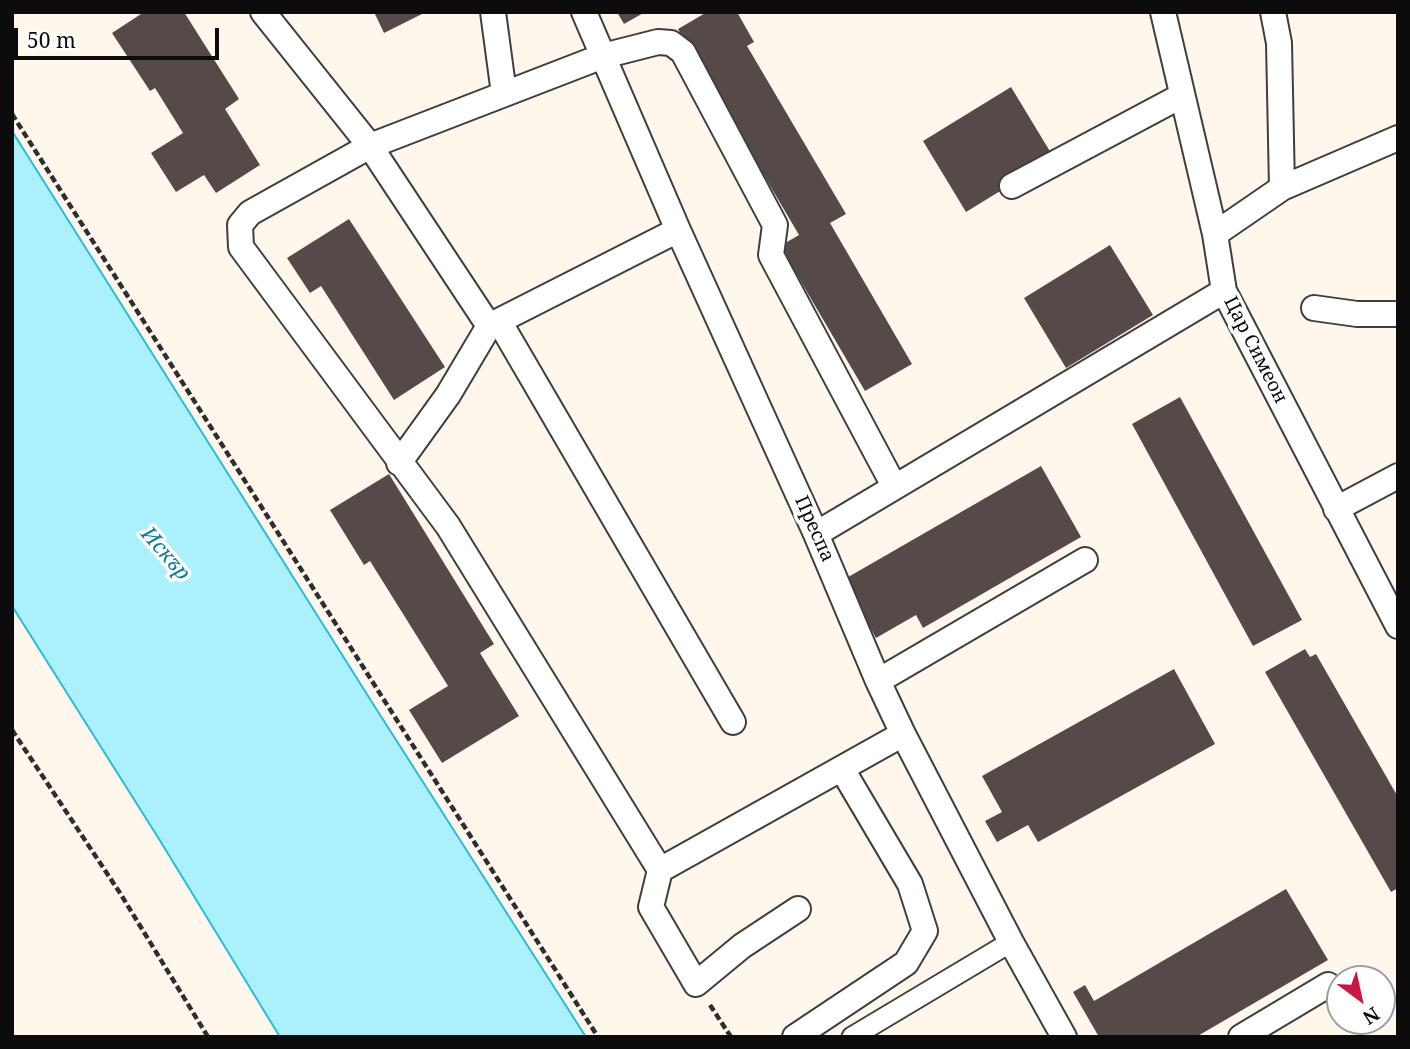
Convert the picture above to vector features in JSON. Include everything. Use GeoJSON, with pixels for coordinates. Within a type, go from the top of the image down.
{"type":"FeatureCollection","features":[{"type":"Feature","properties":{"kind":"street"},"geometry":{"type":"LineString","coordinates":[[263,12],[370,146],[494,324],[733,722]]}},
{"type":"Feature","properties":{"kind":"street"},"geometry":{"type":"LineString","coordinates":[[493,12],[504,94]]}},
{"type":"Feature","properties":{"kind":"street","name":"Преспа"},"geometry":{"type":"LineString","coordinates":[[584,12],[678,230],[816,534],[878,681],[903,734],[1064,1037]]}},
{"type":"Feature","properties":{"kind":"street","name":"Цар Симеон"},"geometry":{"type":"LineString","coordinates":[[1163,12],[1215,234],[1224,292],[1398,626]]}},
{"type":"Feature","properties":{"kind":"street"},"geometry":{"type":"LineString","coordinates":[[1273,12],[1279,43],[1282,188]]}},
{"type":"Feature","properties":{"kind":"street"},"geometry":{"type":"LineString","coordinates":[[798,909],[742,946],[696,984],[651,907],[660,870],[448,526],[242,247],[240,225],[250,213],[370,146],[603,56],[657,42],[671,43],[683,52],[775,225],[771,255],[894,486]]}},
{"type":"Feature","properties":{"kind":"street"},"geometry":{"type":"LineString","coordinates":[[1012,186],[1181,96]]}},
{"type":"Feature","properties":{"kind":"street"},"geometry":{"type":"LineString","coordinates":[[1215,234],[1282,188],[1398,138]]}},
{"type":"Feature","properties":{"kind":"street"},"geometry":{"type":"LineString","coordinates":[[399,463],[494,324],[678,230]]}},
{"type":"Feature","properties":{"kind":"street"},"geometry":{"type":"LineString","coordinates":[[816,534],[1224,292]]}},
{"type":"Feature","properties":{"kind":"street"},"geometry":{"type":"LineString","coordinates":[[1314,308],[1357,314],[1398,314]]}},
{"type":"Feature","properties":{"kind":"street"},"geometry":{"type":"LineString","coordinates":[[1336,509],[1398,476]]}},
{"type":"Feature","properties":{"kind":"street"},"geometry":{"type":"LineString","coordinates":[[878,681],[1084,560]]}},
{"type":"Feature","properties":{"kind":"street"},"geometry":{"type":"LineString","coordinates":[[660,870],[903,734]]}},
{"type":"Feature","properties":{"kind":"street"},"geometry":{"type":"LineString","coordinates":[[795,1037],[906,963],[925,931],[910,884],[842,769]]}},
{"type":"Feature","properties":{"kind":"street"},"geometry":{"type":"LineString","coordinates":[[852,1037],[1012,942]]}},
{"type":"Feature","properties":{"kind":"street"},"geometry":{"type":"LineString","coordinates":[[1241,1037],[1326,986]]}},
{"type":"Feature","properties":{"kind":"path"},"geometry":{"type":"LineString","coordinates":[[12,114],[598,1037]]}},
{"type":"Feature","properties":{"kind":"path"},"geometry":{"type":"LineString","coordinates":[[12,730],[120,893],[208,1037]]}},
{"type":"Feature","properties":{"kind":"path"},"geometry":{"type":"LineString","coordinates":[[696,984],[731,1037]]}},
{"type":"Feature","properties":{"kind":"water","name":"Искър"},"geometry":{"type":"Polygon","coordinates":[[[12,131],[586,1037],[280,1037],[12,606],[12,131]]]}},
{"type":"Feature","properties":{"kind":"building"},"geometry":{"type":"Polygon","coordinates":[[[144,12],[184,12],[239,99],[225,109],[260,165],[216,193],[204,175],[176,192],[151,153],[183,133],[155,88],[150,91],[112,33],[144,12]]]}},
{"type":"Feature","properties":{"kind":"building"},"geometry":{"type":"Polygon","coordinates":[[[374,12],[426,12],[384,33],[374,12]]]}},
{"type":"Feature","properties":{"kind":"building"},"geometry":{"type":"Polygon","coordinates":[[[617,12],[645,12],[624,24],[617,12]]]}},
{"type":"Feature","properties":{"kind":"building"},"geometry":{"type":"Polygon","coordinates":[[[707,12],[737,12],[754,42],[747,46],[846,214],[830,223],[912,364],[865,391],[780,246],[799,235],[678,29],[707,12]]]}},
{"type":"Feature","properties":{"kind":"building"},"geometry":{"type":"Polygon","coordinates":[[[1011,87],[1054,158],[966,212],[923,141],[1011,87]]]}},
{"type":"Feature","properties":{"kind":"building"},"geometry":{"type":"Polygon","coordinates":[[[349,219],[445,367],[394,400],[321,286],[310,293],[287,258],[349,219]]]}},
{"type":"Feature","properties":{"kind":"building"},"geometry":{"type":"Polygon","coordinates":[[[1110,245],[1153,315],[1066,368],[1024,298],[1110,245]]]}},
{"type":"Feature","properties":{"kind":"building"},"geometry":{"type":"Polygon","coordinates":[[[1180,397],[1302,620],[1253,646],[1132,424],[1180,397]]]}},
{"type":"Feature","properties":{"kind":"building"},"geometry":{"type":"Polygon","coordinates":[[[1041,466],[1081,537],[923,628],[916,615],[876,638],[843,580],[1041,466]]]}},
{"type":"Feature","properties":{"kind":"building"},"geometry":{"type":"Polygon","coordinates":[[[389,474],[494,644],[480,653],[519,716],[442,763],[409,710],[448,686],[370,561],[364,565],[330,510],[389,474]]]}},
{"type":"Feature","properties":{"kind":"building"},"geometry":{"type":"Polygon","coordinates":[[[1305,649],[1310,657],[1316,654],[1398,797],[1398,888],[1391,892],[1265,672],[1305,649]]]}},
{"type":"Feature","properties":{"kind":"building"},"geometry":{"type":"Polygon","coordinates":[[[1174,669],[1215,744],[1038,842],[1028,825],[997,842],[985,821],[1002,812],[982,776],[1174,669]]]}},
{"type":"Feature","properties":{"kind":"building"},"geometry":{"type":"Polygon","coordinates":[[[1286,889],[1328,960],[1196,1037],[1099,1037],[1073,992],[1085,985],[1094,1001],[1286,889]]]}}]}
